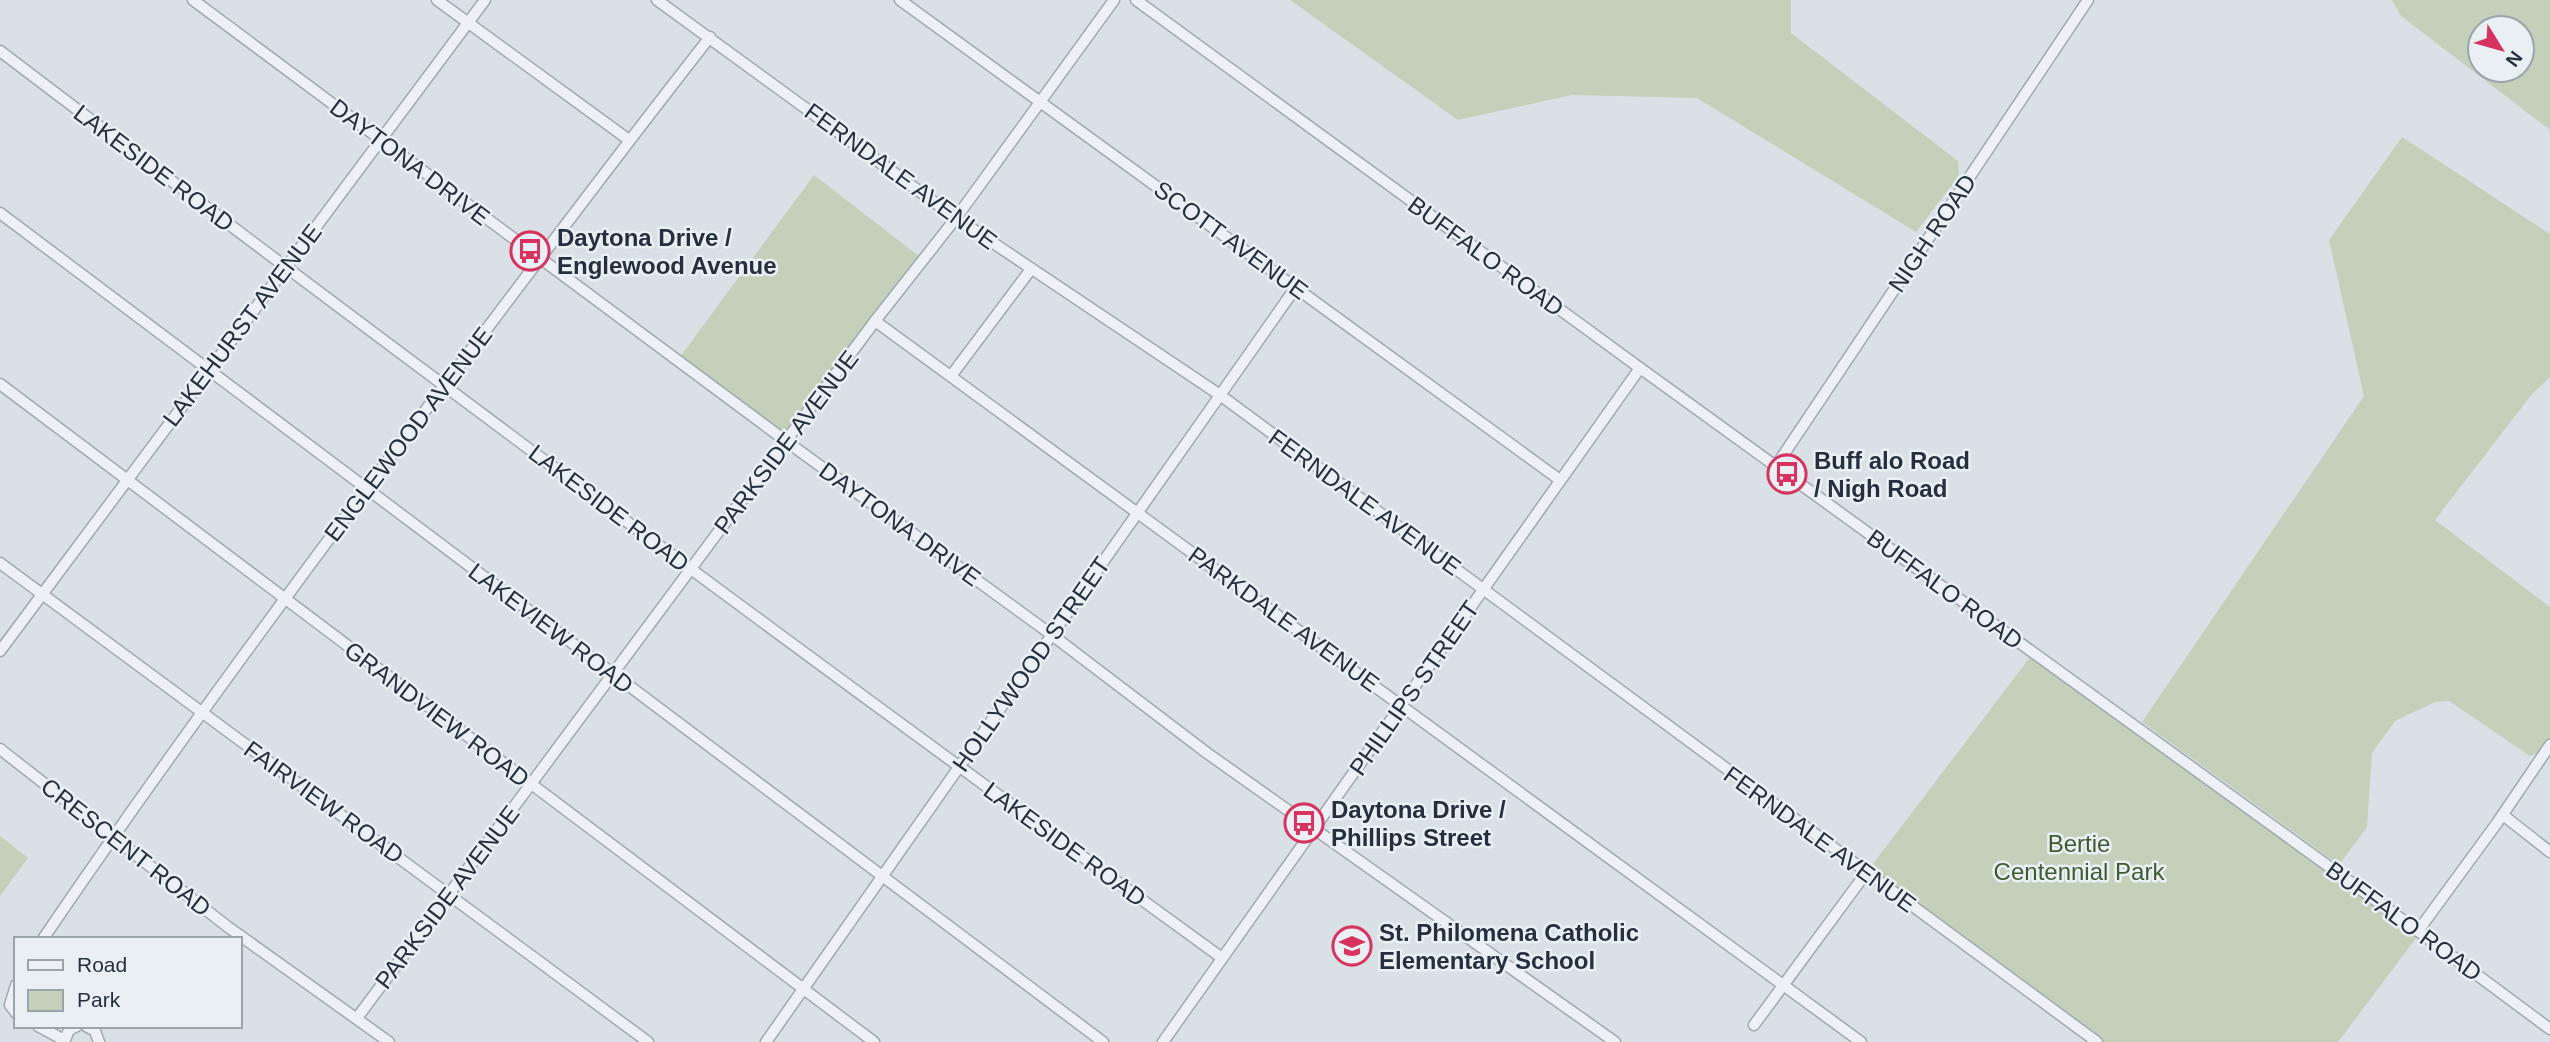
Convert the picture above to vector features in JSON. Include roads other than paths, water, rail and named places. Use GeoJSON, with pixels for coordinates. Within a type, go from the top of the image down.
{"type":"FeatureCollection","features":[{"type":"Feature","properties":{"kind":"street","name":"DAYTONA DRIVE"},"geometry":{"type":"LineString","coordinates":[[193,0],[786,441],[1052,635],[1207,753],[1612,1041]]}},
{"type":"Feature","properties":{"kind":"street"},"geometry":{"type":"LineString","coordinates":[[437,0],[629,140]]}},
{"type":"Feature","properties":{"kind":"street","name":"LAKEHURST AVENUE"},"geometry":{"type":"LineString","coordinates":[[0,651],[485,0]]}},
{"type":"Feature","properties":{"kind":"street","name":"FERNDALE AVENUE"},"geometry":{"type":"LineString","coordinates":[[657,0],[956,218],[1220,396],[2097,1042]]}},
{"type":"Feature","properties":{"kind":"street","name":"SCOTT AVENUE"},"geometry":{"type":"LineString","coordinates":[[900,0],[1560,480]]}},
{"type":"Feature","properties":{"kind":"street","name":"PARKSIDE AVENUE"},"geometry":{"type":"LineString","coordinates":[[357,1018],[875,321],[956,218],[1114,0]]}},
{"type":"Feature","properties":{"kind":"street","name":"BUFFALO ROAD"},"geometry":{"type":"LineString","coordinates":[[1136,0],[2550,1029]]}},
{"type":"Feature","properties":{"kind":"street","name":"NIGH ROAD"},"geometry":{"type":"LineString","coordinates":[[1776,466],[2088,0]]}},
{"type":"Feature","properties":{"kind":"street","name":"ENGLEWOOD AVENUE"},"geometry":{"type":"LineString","coordinates":[[44,937],[201,712],[539,258],[710,37]]}},
{"type":"Feature","properties":{"kind":"street","name":"LAKESIDE ROAD"},"geometry":{"type":"LineString","coordinates":[[0,51],[285,268],[959,768],[1222,958]]}},
{"type":"Feature","properties":{"kind":"street","name":"LAKEVIEW ROAD"},"geometry":{"type":"LineString","coordinates":[[0,213],[1103,1042]]}},
{"type":"Feature","properties":{"kind":"street"},"geometry":{"type":"LineString","coordinates":[[951,376],[1031,269]]}},
{"type":"Feature","properties":{"kind":"street","name":"HOLLYWOOD STREET"},"geometry":{"type":"LineString","coordinates":[[766,1042],[1296,287]]}},
{"type":"Feature","properties":{"kind":"street","name":"PARKDALE AVENUE"},"geometry":{"type":"LineString","coordinates":[[875,321],[1861,1042]]}},
{"type":"Feature","properties":{"kind":"street","name":"PHILLIPS STREET"},"geometry":{"type":"LineString","coordinates":[[1163,1042],[1640,368]]}},
{"type":"Feature","properties":{"kind":"street","name":"GRANDVIEW ROAD"},"geometry":{"type":"LineString","coordinates":[[0,384],[874,1042]]}},
{"type":"Feature","properties":{"kind":"street","name":"FAIRVIEW ROAD"},"geometry":{"type":"LineString","coordinates":[[0,563],[648,1042]]}},
{"type":"Feature","properties":{"kind":"street"},"geometry":{"type":"LineString","coordinates":[[2418,931],[2550,745]]}},
{"type":"Feature","properties":{"kind":"street","name":"CRESCENT ROAD"},"geometry":{"type":"LineString","coordinates":[[0,749],[229,927],[389,1042]]}},
{"type":"Feature","properties":{"kind":"street"},"geometry":{"type":"LineString","coordinates":[[2502,815],[2550,852]]}},
{"type":"Feature","properties":{"kind":"street"},"geometry":{"type":"LineString","coordinates":[[1754,1025],[1866,873]]}},
{"type":"Feature","properties":{"kind":"street"},"geometry":{"type":"LineString","coordinates":[[14,992],[10,1005],[14,1010]]}},
{"type":"Feature","properties":{"kind":"street"},"geometry":{"type":"LineString","coordinates":[[41,1028],[64,1041]]}},
{"type":"Feature","properties":{"kind":"street"},"geometry":{"type":"LineString","coordinates":[[90,1028],[95,1031],[99,1042]]}},
{"type":"Feature","properties":{"kind":"place","name":"Daytona Drive / Englewood Avenue"},"geometry":{"type":"Point","coordinates":[530,251]}},
{"type":"Feature","properties":{"kind":"place","name":"Buff alo Road / Nigh Road"},"geometry":{"type":"Point","coordinates":[1787,474]}},
{"type":"Feature","properties":{"kind":"place","name":"Daytona Drive / Phillips Street"},"geometry":{"type":"Point","coordinates":[1304,823]}},
{"type":"Feature","properties":{"kind":"place","name":"St. Philomena Catholic Elementary School"},"geometry":{"type":"Point","coordinates":[1352,946]}},
{"type":"Feature","properties":{"kind":"park label","name":"Bertie Centennial Park"},"geometry":{"type":"Point","coordinates":[2079,857]}}]}
